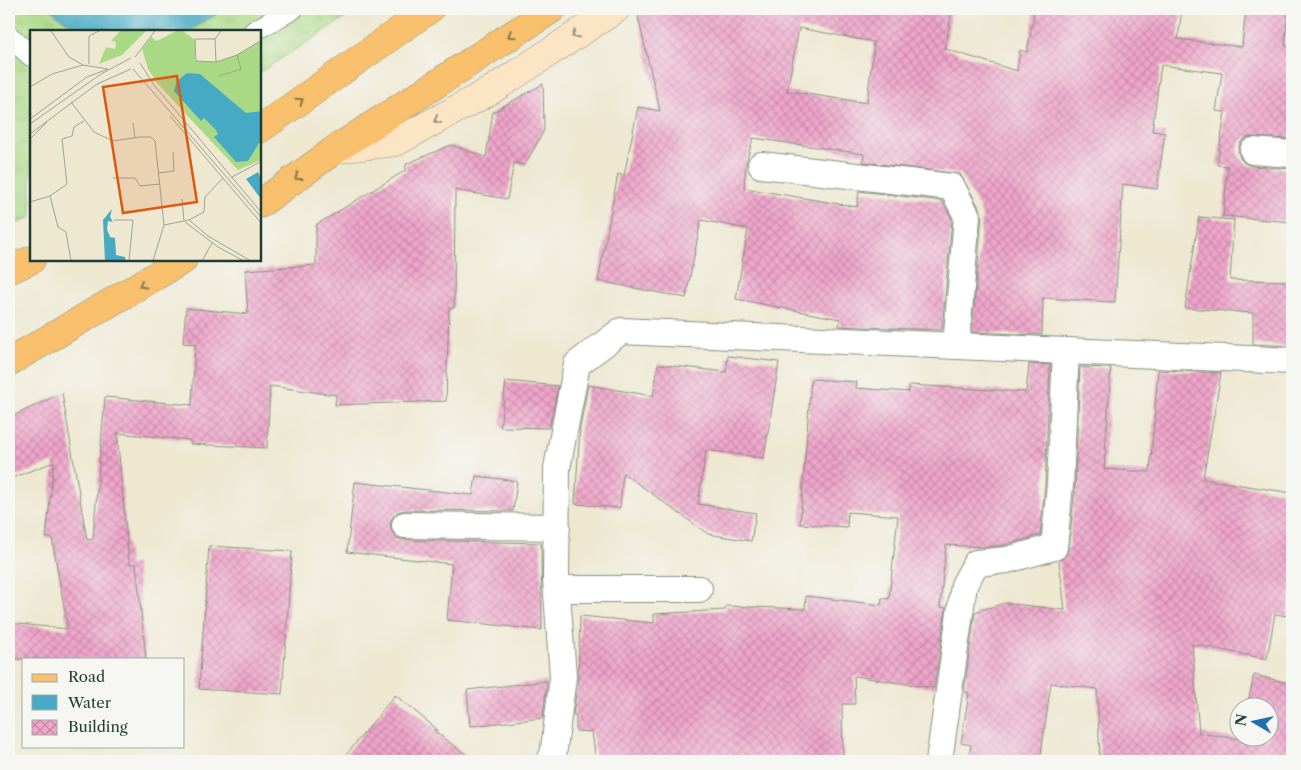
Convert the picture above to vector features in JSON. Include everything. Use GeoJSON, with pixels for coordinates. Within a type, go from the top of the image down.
{"type":"FeatureCollection","features":[{"type":"Feature","properties":{"kind":"main road"},"geometry":{"type":"LineString","coordinates":[[261,128],[430,9]]}},
{"type":"Feature","properties":{"kind":"main road"},"geometry":{"type":"LineString","coordinates":[[261,203],[336,149],[552,9]]}},
{"type":"Feature","properties":{"kind":"main road"},"geometry":{"type":"LineString","coordinates":[[336,149],[396,142],[490,91],[616,9]]}},
{"type":"Feature","properties":{"kind":"main road"},"geometry":{"type":"LineString","coordinates":[[9,270],[30,260]]}},
{"type":"Feature","properties":{"kind":"main road"},"geometry":{"type":"LineString","coordinates":[[9,362],[182,261]]}},
{"type":"Feature","properties":{"kind":"street"},"geometry":{"type":"LineString","coordinates":[[256,30],[293,9]]}},
{"type":"Feature","properties":{"kind":"street"},"geometry":{"type":"LineString","coordinates":[[9,36],[30,55]]}},
{"type":"Feature","properties":{"kind":"street"},"geometry":{"type":"LineString","coordinates":[[1253,151],[1292,154]]}},
{"type":"Feature","properties":{"kind":"street"},"geometry":{"type":"LineString","coordinates":[[761,165],[952,187],[967,216],[956,346]]}},
{"type":"Feature","properties":{"kind":"street"},"geometry":{"type":"LineString","coordinates":[[550,761],[553,756],[563,678],[557,589],[557,468],[577,364],[621,331],[1292,361]]}},
{"type":"Feature","properties":{"kind":"street"},"geometry":{"type":"LineString","coordinates":[[939,761],[964,585],[976,563],[1008,560],[1054,547],[1060,485],[1066,351]]}},
{"type":"Feature","properties":{"kind":"street"},"geometry":{"type":"LineString","coordinates":[[405,525],[556,527]]}},
{"type":"Feature","properties":{"kind":"street"},"geometry":{"type":"LineString","coordinates":[[557,589],[699,590]]}},
{"type":"Feature","properties":{"kind":"green space"},"geometry":{"type":"Polygon","coordinates":[[[9,9],[359,9],[261,71],[261,30],[30,30],[30,217],[9,227],[9,9]]]}},
{"type":"Feature","properties":{"kind":"water"},"geometry":{"type":"Polygon","coordinates":[[[51,9],[225,9],[191,30],[80,30],[51,9]]]}},
{"type":"Feature","properties":{"kind":"building"},"geometry":{"type":"Polygon","coordinates":[[[650,9],[952,9],[945,49],[1017,71],[1020,50],[1027,52],[1035,9],[1182,9],[1178,39],[1242,47],[1246,9],[1288,9],[1285,46],[1292,47],[1288,105],[1292,105],[1292,139],[1247,137],[1240,143],[1238,150],[1240,158],[1244,163],[1251,166],[1292,169],[1292,222],[1223,216],[1228,166],[1217,165],[1225,112],[1216,111],[1222,73],[1161,65],[1152,131],[1165,133],[1157,189],[1123,184],[1115,302],[1043,298],[1042,335],[972,332],[982,217],[980,209],[960,174],[863,162],[864,154],[753,138],[746,163],[744,188],[857,207],[859,191],[942,201],[952,219],[942,330],[839,326],[840,319],[736,299],[748,229],[701,220],[686,298],[598,281],[618,174],[624,176],[638,107],[660,111],[638,17],[650,9]],[[799,28],[787,91],[867,103],[874,42],[799,28]]]}},
{"type":"Feature","properties":{"kind":"building"},"geometry":{"type":"Polygon","coordinates":[[[543,84],[544,130],[525,165],[514,163],[507,199],[455,190],[454,308],[449,308],[446,401],[335,405],[336,395],[270,386],[267,448],[190,444],[190,440],[117,433],[129,564],[136,564],[146,658],[9,659],[9,623],[68,629],[52,538],[46,538],[54,462],[9,479],[9,418],[62,393],[87,540],[93,539],[105,397],[192,405],[195,344],[183,343],[186,308],[248,314],[245,270],[316,265],[316,225],[406,170],[406,164],[451,145],[486,157],[493,112],[543,84]]]}},
{"type":"Feature","properties":{"kind":"building"},"geometry":{"type":"Polygon","coordinates":[[[1199,217],[1234,220],[1230,280],[1292,281],[1292,346],[1253,344],[1253,313],[1185,308],[1199,217]]]}},
{"type":"Feature","properties":{"kind":"building"},"geometry":{"type":"Polygon","coordinates":[[[728,356],[779,362],[764,458],[706,450],[698,504],[756,513],[751,541],[708,534],[623,473],[620,508],[575,504],[580,428],[588,385],[653,396],[658,364],[726,372],[728,356]]]}},
{"type":"Feature","properties":{"kind":"building"},"geometry":{"type":"Polygon","coordinates":[[[1029,364],[1050,365],[1045,484],[1040,535],[1004,545],[985,547],[946,545],[940,607],[946,608],[934,688],[854,676],[855,704],[842,704],[843,761],[596,761],[592,732],[576,731],[576,715],[573,715],[578,679],[580,616],[654,623],[654,614],[725,610],[726,606],[805,609],[806,596],[881,605],[882,598],[889,599],[898,516],[848,512],[847,527],[800,524],[811,379],[857,382],[856,388],[909,392],[909,385],[1026,392],[1029,364]]]}},
{"type":"Feature","properties":{"kind":"building"},"geometry":{"type":"Polygon","coordinates":[[[1080,367],[1111,368],[1104,469],[1150,472],[1158,370],[1221,373],[1203,479],[1292,493],[1292,588],[1287,616],[1275,614],[1267,659],[1192,644],[1199,733],[1228,737],[1228,748],[1278,748],[1278,698],[1249,698],[1254,675],[1292,684],[1292,761],[1100,761],[1097,689],[1051,683],[1040,761],[968,761],[971,745],[961,743],[969,693],[964,692],[975,612],[1005,603],[1065,610],[1059,561],[1066,556],[1069,548],[1075,486],[1080,367]]]}},
{"type":"Feature","properties":{"kind":"building"},"geometry":{"type":"Polygon","coordinates":[[[506,381],[558,386],[549,428],[500,427],[506,381]]]}},
{"type":"Feature","properties":{"kind":"building"},"geometry":{"type":"Polygon","coordinates":[[[476,476],[517,481],[513,511],[405,510],[397,512],[392,518],[390,524],[392,532],[397,538],[405,540],[541,543],[542,630],[447,620],[452,564],[347,552],[355,482],[473,495],[476,476]]]}},
{"type":"Feature","properties":{"kind":"building"},"geometry":{"type":"Polygon","coordinates":[[[209,546],[292,551],[282,694],[199,689],[209,546]]]}},
{"type":"Feature","properties":{"kind":"building"},"geometry":{"type":"Polygon","coordinates":[[[547,681],[543,718],[470,726],[467,690],[547,681]]]}},
{"type":"Feature","properties":{"kind":"building"},"geometry":{"type":"Polygon","coordinates":[[[395,695],[438,730],[433,730],[474,761],[341,761],[395,695]]]}}]}
